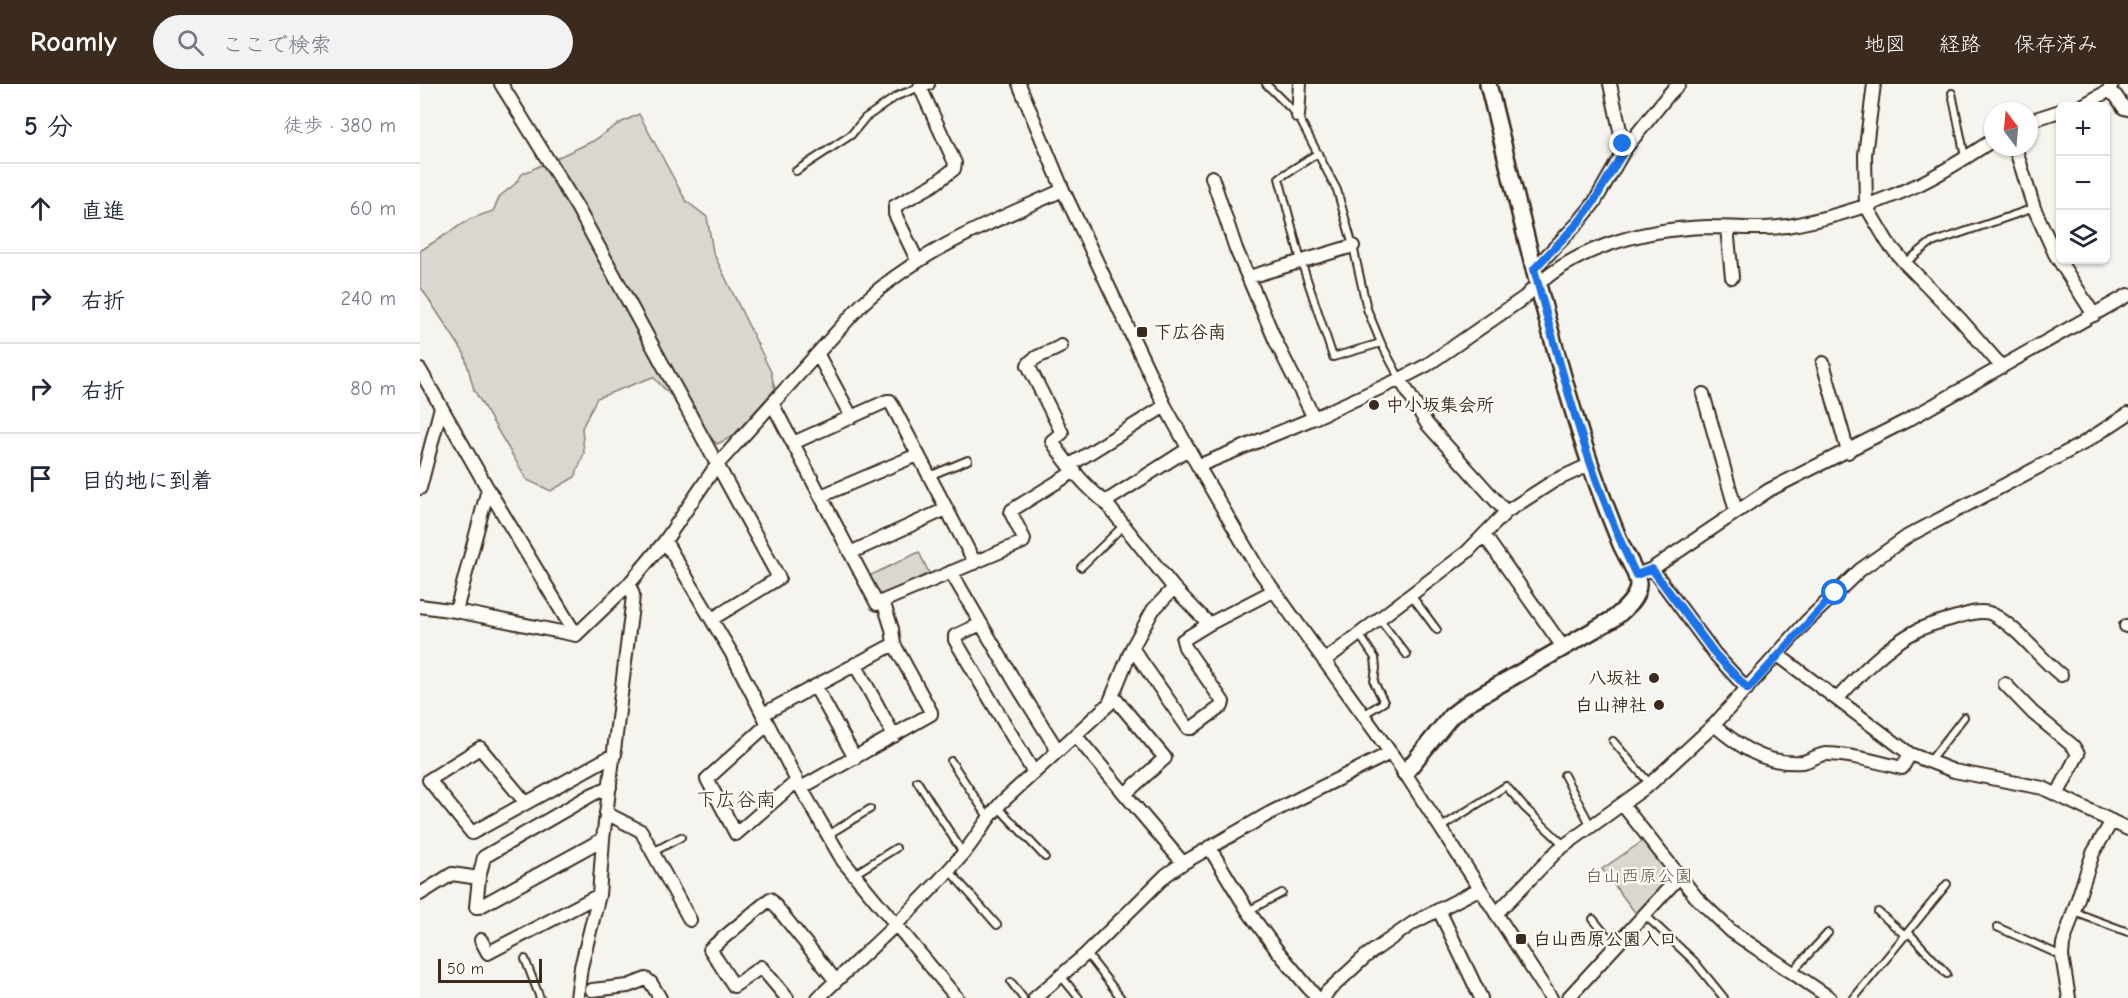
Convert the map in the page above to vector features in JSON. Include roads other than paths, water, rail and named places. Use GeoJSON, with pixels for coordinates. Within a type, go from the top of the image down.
{"type":"FeatureCollection","features":[{"type":"Feature","properties":{"kind":"street"},"geometry":{"type":"LineString","coordinates":[[501,84],[577,207],[778,578],[712,619]]}},
{"type":"Feature","properties":{"kind":"street"},"geometry":{"type":"LineString","coordinates":[[1019,84],[1063,190],[1165,406],[1188,449],[1257,567],[1405,773],[1551,998]]}},
{"type":"Feature","properties":{"kind":"street"},"geometry":{"type":"LineString","coordinates":[[1298,116],[1300,84]]}},
{"type":"Feature","properties":{"kind":"street"},"geometry":{"type":"LineString","coordinates":[[1405,773],[1451,716],[1469,702],[1613,620],[1626,608],[1637,588],[1636,575],[1620,543],[1568,396],[1488,84]]}},
{"type":"Feature","properties":{"kind":"street"},"geometry":{"type":"LineString","coordinates":[[1610,84],[1625,149]]}},
{"type":"Feature","properties":{"kind":"street"},"geometry":{"type":"LineString","coordinates":[[1874,84],[1865,154],[1866,206],[1888,243],[2002,367]]}},
{"type":"Feature","properties":{"kind":"street"},"geometry":{"type":"LineString","coordinates":[[917,260],[895,214],[896,206],[933,185],[954,169],[955,163],[924,85]]}},
{"type":"Feature","properties":{"kind":"street"},"geometry":{"type":"LineString","coordinates":[[1198,466],[1314,418],[1400,379],[1427,365],[1525,297],[1536,276],[1593,203],[1625,149],[1677,85]]}},
{"type":"Feature","properties":{"kind":"street"},"geometry":{"type":"LineString","coordinates":[[2088,102],[2110,87],[2124,108],[2128,109]]}},
{"type":"Feature","properties":{"kind":"street"},"geometry":{"type":"LineString","coordinates":[[2038,118],[2056,113]]}},
{"type":"Feature","properties":{"kind":"street"},"geometry":{"type":"LineString","coordinates":[[1536,276],[1614,242],[1669,230],[1708,227],[1750,229],[1796,225],[1866,206],[1917,186],[1984,146]]}},
{"type":"Feature","properties":{"kind":"street"},"geometry":{"type":"LineString","coordinates":[[2018,156],[2034,207],[2055,254],[2094,315]]}},
{"type":"Feature","properties":{"kind":"street"},"geometry":{"type":"LineString","coordinates":[[1212,177],[1236,249],[1276,342],[1314,418]]}},
{"type":"Feature","properties":{"kind":"street"},"geometry":{"type":"LineString","coordinates":[[576,635],[629,584],[665,541],[716,466],[862,304],[886,282],[917,260],[1063,190]]}},
{"type":"Feature","properties":{"kind":"street"},"geometry":{"type":"LineString","coordinates":[[1727,228],[1732,277]]}},
{"type":"Feature","properties":{"kind":"street"},"geometry":{"type":"LineString","coordinates":[[1249,278],[1353,246]]}},
{"type":"Feature","properties":{"kind":"street"},"geometry":{"type":"LineString","coordinates":[[1636,575],[1652,569],[1769,490],[1848,452],[2128,295]]}},
{"type":"Feature","properties":{"kind":"street"},"geometry":{"type":"LineString","coordinates":[[1061,346],[1053,352],[1031,360],[1028,365],[1062,433],[1052,441],[1093,492],[1105,502],[1174,588],[1209,624]]}},
{"type":"Feature","properties":{"kind":"street"},"geometry":{"type":"LineString","coordinates":[[818,355],[851,416]]}},
{"type":"Feature","properties":{"kind":"street"},"geometry":{"type":"LineString","coordinates":[[1823,363],[1848,452]]}},
{"type":"Feature","properties":{"kind":"street"},"geometry":{"type":"LineString","coordinates":[[420,370],[576,635]]}},
{"type":"Feature","properties":{"kind":"street"},"geometry":{"type":"LineString","coordinates":[[1400,379],[1427,424],[1506,513]]}},
{"type":"Feature","properties":{"kind":"street"},"geometry":{"type":"LineString","coordinates":[[1703,394],[1736,511]]}},
{"type":"Feature","properties":{"kind":"street"},"geometry":{"type":"LineString","coordinates":[[793,443],[887,400],[890,401],[975,563]]}},
{"type":"Feature","properties":{"kind":"street"},"geometry":{"type":"LineString","coordinates":[[773,405],[877,604],[1023,542],[1024,539],[1011,513],[1012,510],[1165,406]]}},
{"type":"Feature","properties":{"kind":"street"},"geometry":{"type":"LineString","coordinates":[[420,488],[441,407]]}},
{"type":"Feature","properties":{"kind":"street"},"geometry":{"type":"LineString","coordinates":[[1496,914],[1564,845],[1650,784],[1714,725],[1835,593],[1885,551],[1908,536],[2082,444],[2128,414]]}},
{"type":"Feature","properties":{"kind":"street"},"geometry":{"type":"LineString","coordinates":[[1105,502],[1188,449]]}},
{"type":"Feature","properties":{"kind":"street"},"geometry":{"type":"LineString","coordinates":[[821,496],[917,455]]}},
{"type":"Feature","properties":{"kind":"street"},"geometry":{"type":"LineString","coordinates":[[1324,661],[1467,552],[1506,513],[1554,481],[1591,464]]}},
{"type":"Feature","properties":{"kind":"street"},"geometry":{"type":"LineString","coordinates":[[456,611],[488,489]]}},
{"type":"Feature","properties":{"kind":"street"},"geometry":{"type":"LineString","coordinates":[[850,553],[946,509]]}},
{"type":"Feature","properties":{"kind":"street"},"geometry":{"type":"LineString","coordinates":[[1484,534],[1563,647]]}},
{"type":"Feature","properties":{"kind":"street"},"geometry":{"type":"LineString","coordinates":[[665,541],[712,619],[799,785],[853,875],[957,998]]}},
{"type":"Feature","properties":{"kind":"street"},"geometry":{"type":"LineString","coordinates":[[1652,569],[1715,654],[1748,689]]}},
{"type":"Feature","properties":{"kind":"street"},"geometry":{"type":"LineString","coordinates":[[951,572],[1014,682],[1058,751]]}},
{"type":"Feature","properties":{"kind":"street"},"geometry":{"type":"LineString","coordinates":[[629,584],[633,595],[603,838],[599,896],[581,967],[578,995],[594,994],[646,980],[651,983],[660,998]]}},
{"type":"Feature","properties":{"kind":"street"},"geometry":{"type":"LineString","coordinates":[[818,998],[895,925],[948,869],[963,853],[988,817],[1109,704],[1132,648],[1153,610],[1174,588]]}},
{"type":"Feature","properties":{"kind":"street"},"geometry":{"type":"LineString","coordinates":[[1132,648],[1188,728],[1192,728],[1222,706],[1223,702],[1185,647],[1183,640],[1274,591]]}},
{"type":"Feature","properties":{"kind":"street"},"geometry":{"type":"LineString","coordinates":[[883,601],[894,644],[931,712],[855,758],[799,785],[736,834],[707,779],[765,719],[815,686],[894,644]]}},
{"type":"Feature","properties":{"kind":"street"},"geometry":{"type":"LineString","coordinates":[[420,606],[576,635]]}},
{"type":"Feature","properties":{"kind":"street"},"geometry":{"type":"LineString","coordinates":[[1838,698],[1871,663],[1917,630],[1983,611],[1991,613],[2023,636],[2043,660],[2061,675]]}},
{"type":"Feature","properties":{"kind":"street"},"geometry":{"type":"LineString","coordinates":[[981,624],[955,636],[955,640],[1034,773]]}},
{"type":"Feature","properties":{"kind":"street"},"geometry":{"type":"LineString","coordinates":[[1778,654],[1910,754],[1954,771],[2043,788],[2128,829]]}},
{"type":"Feature","properties":{"kind":"street"},"geometry":{"type":"LineString","coordinates":[[855,664],[894,736]]}},
{"type":"Feature","properties":{"kind":"street"},"geometry":{"type":"LineString","coordinates":[[2005,684],[2032,713],[2073,746],[2079,754],[2057,795]]}},
{"type":"Feature","properties":{"kind":"street"},"geometry":{"type":"LineString","coordinates":[[815,686],[855,758]]}},
{"type":"Feature","properties":{"kind":"street"},"geometry":{"type":"LineString","coordinates":[[1113,696],[1164,758],[1125,794]]}},
{"type":"Feature","properties":{"kind":"street"},"geometry":{"type":"LineString","coordinates":[[1714,725],[1739,746],[1765,758],[1783,762],[1810,761],[1825,753],[1902,768],[1910,754]]}},
{"type":"Feature","properties":{"kind":"street"},"geometry":{"type":"LineString","coordinates":[[1075,735],[1183,863]]}},
{"type":"Feature","properties":{"kind":"street"},"geometry":{"type":"LineString","coordinates":[[526,803],[480,748],[429,780],[472,833],[615,754]]}},
{"type":"Feature","properties":{"kind":"street"},"geometry":{"type":"LineString","coordinates":[[1035,998],[1086,954],[1166,875],[1183,863],[1270,813],[1390,753]]}},
{"type":"Feature","properties":{"kind":"street"},"geometry":{"type":"LineString","coordinates":[[603,838],[476,907],[484,857],[592,794],[610,787]]}},
{"type":"Feature","properties":{"kind":"street"},"geometry":{"type":"LineString","coordinates":[[1622,804],[1695,897],[1731,931],[1830,998]]}},
{"type":"Feature","properties":{"kind":"street"},"geometry":{"type":"LineString","coordinates":[[606,813],[641,831],[690,920]]}},
{"type":"Feature","properties":{"kind":"street"},"geometry":{"type":"LineString","coordinates":[[2069,998],[2061,956],[2093,854],[2112,821]]}},
{"type":"Feature","properties":{"kind":"street"},"geometry":{"type":"LineString","coordinates":[[1209,847],[1248,911],[1317,998]]}},
{"type":"Feature","properties":{"kind":"street"},"geometry":{"type":"LineString","coordinates":[[420,894],[452,874],[479,878]]}},
{"type":"Feature","properties":{"kind":"street"},"geometry":{"type":"LineString","coordinates":[[1568,998],[1679,877]]}},
{"type":"Feature","properties":{"kind":"street"},"geometry":{"type":"LineString","coordinates":[[1324,998],[1327,992],[1366,956],[1413,923],[1479,889]]}},
{"type":"Feature","properties":{"kind":"street"},"geometry":{"type":"LineString","coordinates":[[481,940],[488,952],[599,896]]}},
{"type":"Feature","properties":{"kind":"street"},"geometry":{"type":"LineString","coordinates":[[787,998],[761,967],[734,986],[710,949],[770,899],[836,981]]}},
{"type":"Feature","properties":{"kind":"street"},"geometry":{"type":"LineString","coordinates":[[1438,910],[1481,998]]}},
{"type":"Feature","properties":{"kind":"lane"},"geometry":{"type":"LineString","coordinates":[[1266,84],[1298,116],[1337,190],[1353,246],[1367,309],[1381,343],[1400,379]]}},
{"type":"Feature","properties":{"kind":"lane"},"geometry":{"type":"LineString","coordinates":[[796,171],[851,135],[865,118],[897,96],[924,85]]}},
{"type":"Feature","properties":{"kind":"lane"},"geometry":{"type":"LineString","coordinates":[[1952,93],[1965,158]]}},
{"type":"Feature","properties":{"kind":"lane"},"geometry":{"type":"LineString","coordinates":[[1318,153],[1279,177],[1301,261],[1333,357],[1381,343]]}},
{"type":"Feature","properties":{"kind":"lane"},"geometry":{"type":"LineString","coordinates":[[1905,263],[1929,244],[2034,207]]}},
{"type":"Feature","properties":{"kind":"lane"},"geometry":{"type":"LineString","coordinates":[[929,477],[968,460]]}},
{"type":"Feature","properties":{"kind":"lane"},"geometry":{"type":"LineString","coordinates":[[1081,567],[1122,526]]}},
{"type":"Feature","properties":{"kind":"lane"},"geometry":{"type":"LineString","coordinates":[[1410,594],[1437,630]]}},
{"type":"Feature","properties":{"kind":"lane"},"geometry":{"type":"LineString","coordinates":[[1379,619],[1407,655]]}},
{"type":"Feature","properties":{"kind":"lane"},"geometry":{"type":"LineString","coordinates":[[1359,634],[1375,658],[1374,681],[1384,702],[1363,715]]}},
{"type":"Feature","properties":{"kind":"lane"},"geometry":{"type":"LineString","coordinates":[[1929,763],[1964,717]]}},
{"type":"Feature","properties":{"kind":"lane"},"geometry":{"type":"LineString","coordinates":[[1613,741],[1650,784]]}},
{"type":"Feature","properties":{"kind":"lane"},"geometry":{"type":"LineString","coordinates":[[951,761],[988,817]]}},
{"type":"Feature","properties":{"kind":"lane"},"geometry":{"type":"LineString","coordinates":[[1564,775],[1591,826]]}},
{"type":"Feature","properties":{"kind":"lane"},"geometry":{"type":"LineString","coordinates":[[917,781],[963,853]]}},
{"type":"Feature","properties":{"kind":"lane"},"geometry":{"type":"LineString","coordinates":[[1439,828],[1506,786],[1524,807],[1564,845]]}},
{"type":"Feature","properties":{"kind":"lane"},"geometry":{"type":"LineString","coordinates":[[998,807],[1045,857]]}},
{"type":"Feature","properties":{"kind":"lane"},"geometry":{"type":"LineString","coordinates":[[828,835],[870,809]]}},
{"type":"Feature","properties":{"kind":"lane"},"geometry":{"type":"LineString","coordinates":[[652,852],[681,837]]}},
{"type":"Feature","properties":{"kind":"lane"},"geometry":{"type":"LineString","coordinates":[[853,875],[896,848]]}},
{"type":"Feature","properties":{"kind":"lane"},"geometry":{"type":"LineString","coordinates":[[948,869],[997,925]]}},
{"type":"Feature","properties":{"kind":"lane"},"geometry":{"type":"LineString","coordinates":[[1854,998],[1908,935],[1947,884]]}},
{"type":"Feature","properties":{"kind":"lane"},"geometry":{"type":"LineString","coordinates":[[1248,911],[1282,893]]}},
{"type":"Feature","properties":{"kind":"lane"},"geometry":{"type":"LineString","coordinates":[[1878,912],[1908,935],[1947,974]]}},
{"type":"Feature","properties":{"kind":"lane"},"geometry":{"type":"LineString","coordinates":[[2074,912],[2128,932]]}},
{"type":"Feature","properties":{"kind":"lane"},"geometry":{"type":"LineString","coordinates":[[1644,914],[1694,961],[1724,998]]}},
{"type":"Feature","properties":{"kind":"lane"},"geometry":{"type":"LineString","coordinates":[[1593,919],[1615,946]]}},
{"type":"Feature","properties":{"kind":"lane"},"geometry":{"type":"LineString","coordinates":[[1996,927],[2061,956]]}},
{"type":"Feature","properties":{"kind":"lane"},"geometry":{"type":"LineString","coordinates":[[1792,972],[1828,933]]}},
{"type":"Feature","properties":{"kind":"lane"},"geometry":{"type":"LineString","coordinates":[[1086,954],[1121,998]]}},
{"type":"Feature","properties":{"kind":"lane"},"geometry":{"type":"LineString","coordinates":[[525,959],[540,998]]}},
{"type":"Feature","properties":{"kind":"lane"},"geometry":{"type":"LineString","coordinates":[[1061,975],[1078,998]]}},
{"type":"Feature","properties":{"kind":"lane"},"geometry":{"type":"LineString","coordinates":[[1011,982],[1023,998]]}},
{"type":"Feature","properties":{"kind":"place","name":"下広谷南"},"geometry":{"type":"Point","coordinates":[1142,332]}},
{"type":"Feature","properties":{"kind":"place","name":"中小坂集会所"},"geometry":{"type":"Point","coordinates":[1374,405]}},
{"type":"Feature","properties":{"kind":"place","name":"八坂社"},"geometry":{"type":"Point","coordinates":[1654,678]}},
{"type":"Feature","properties":{"kind":"place","name":"白山神社"},"geometry":{"type":"Point","coordinates":[1659,705]}},
{"type":"Feature","properties":{"kind":"place","name":"白山西原公園入口"},"geometry":{"type":"Point","coordinates":[1521,939]}},
{"type":"Feature","properties":{"kind":"district","name":"下広谷南"},"geometry":{"type":"Point","coordinates":[736,799]}},
{"type":"Feature","properties":{"kind":"park label","name":"白山西原公園"},"geometry":{"type":"Point","coordinates":[1639,876]}}]}
